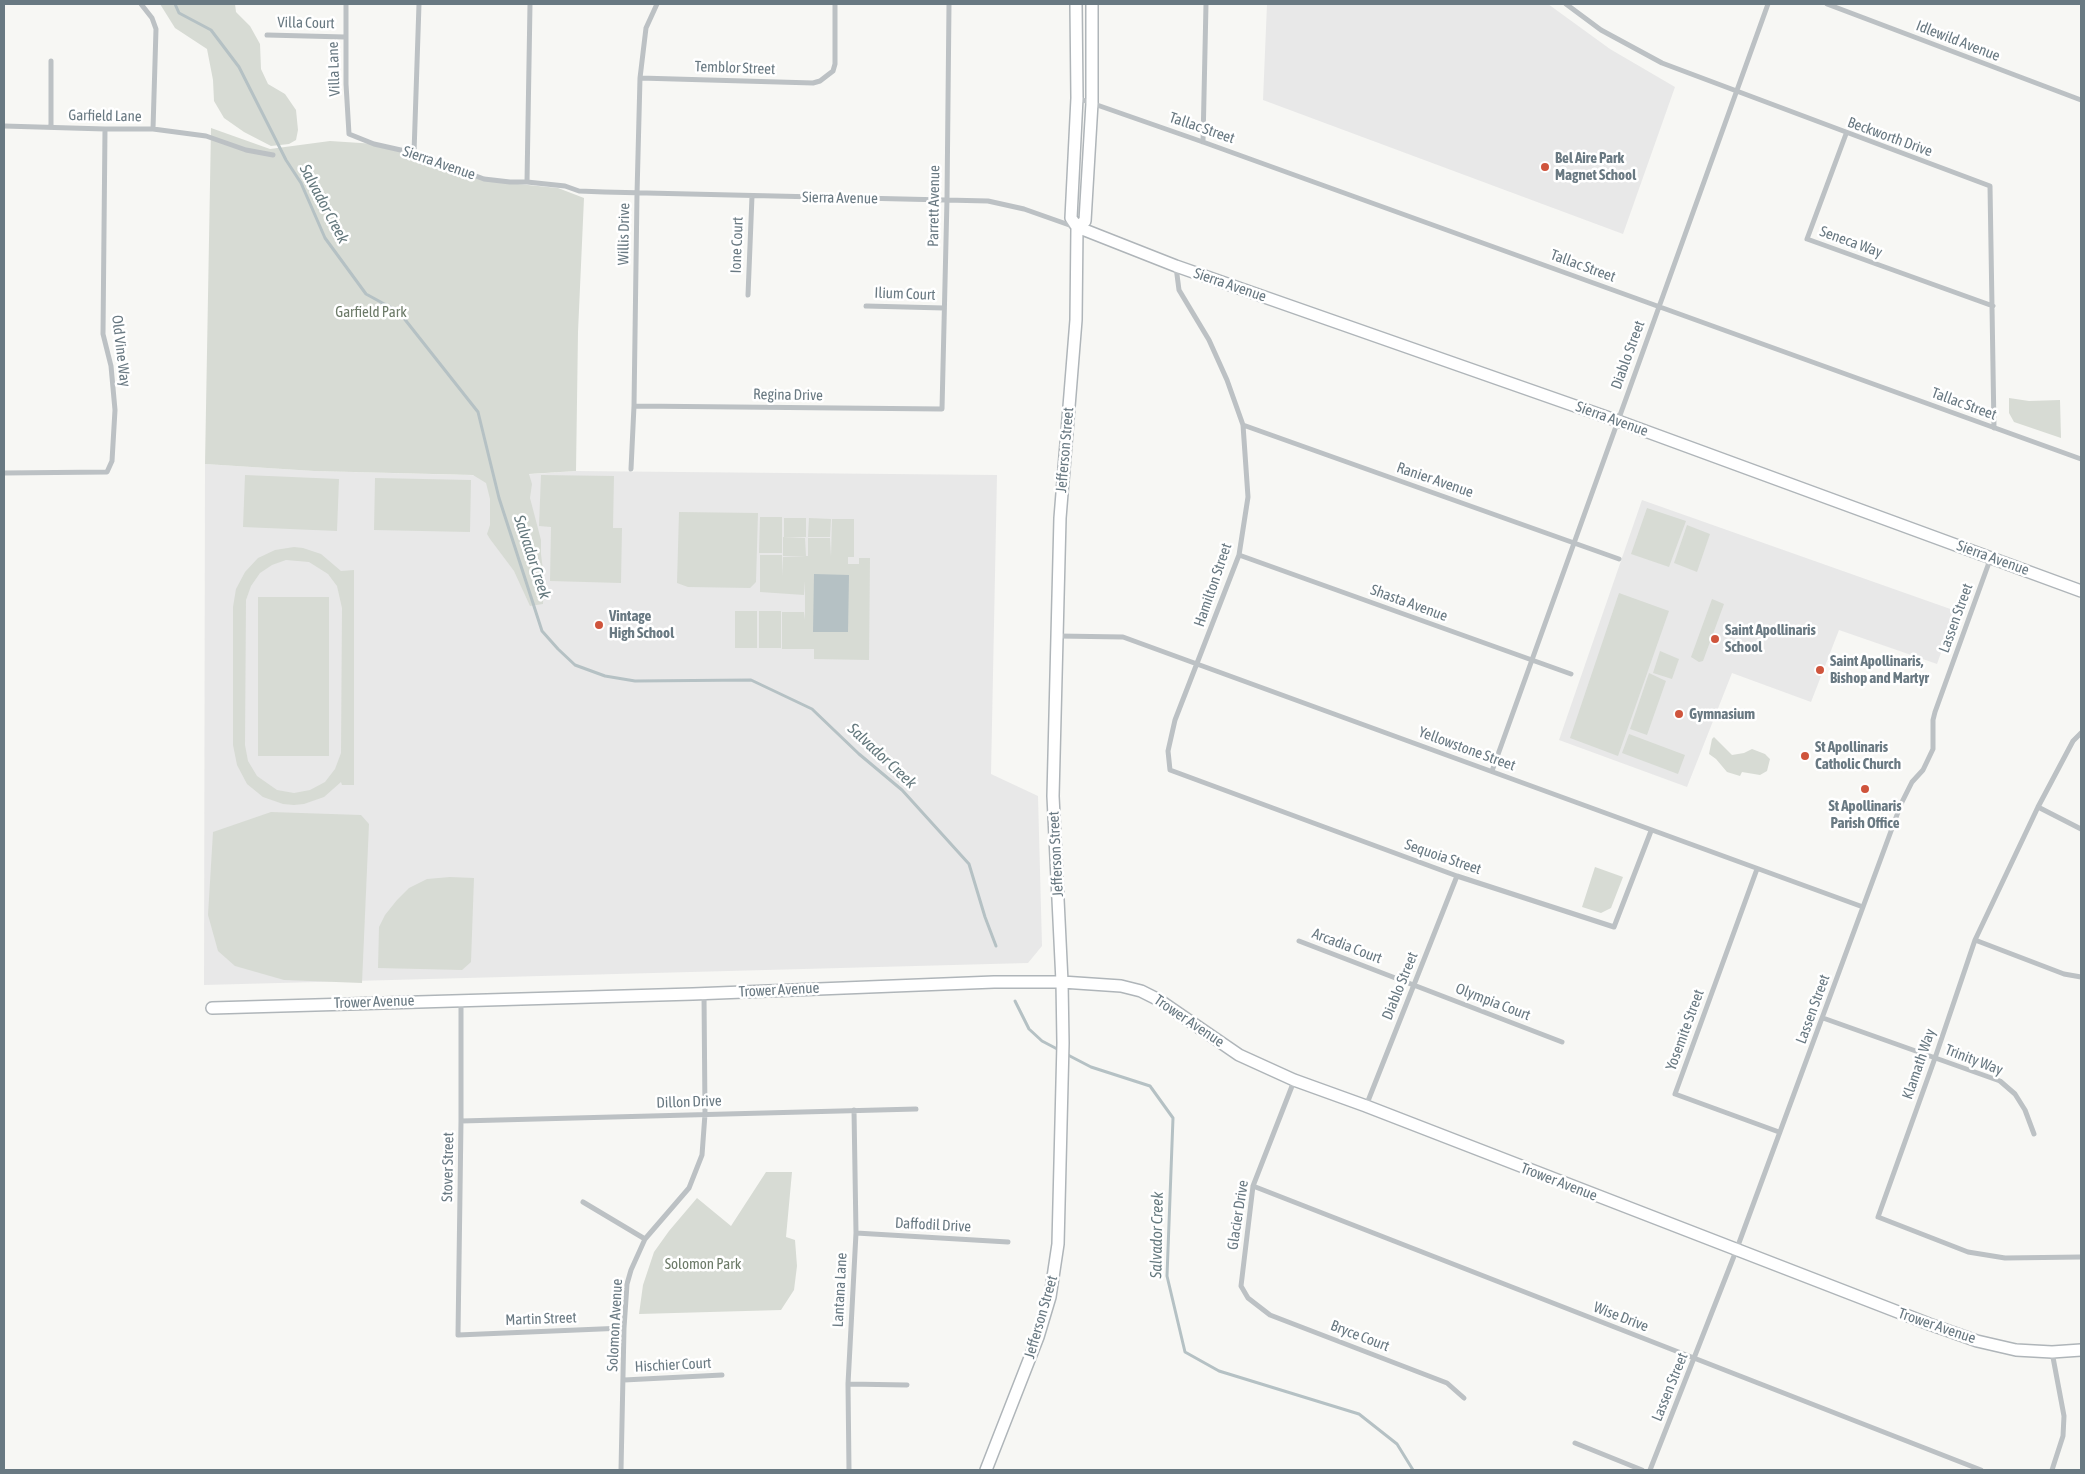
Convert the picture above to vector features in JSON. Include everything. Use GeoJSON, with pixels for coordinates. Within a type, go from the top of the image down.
{"type":"FeatureCollection","features":[{"type":"Feature","properties":{"kind":"street"},"geometry":{"type":"LineString","coordinates":[[141,4],[152,18],[156,29],[153,129]]}},
{"type":"Feature","properties":{"kind":"street","name":"Villa Lane"},"geometry":{"type":"LineString","coordinates":[[346,4],[345,37],[349,134]]}},
{"type":"Feature","properties":{"kind":"street"},"geometry":{"type":"LineString","coordinates":[[414,153],[419,4]]}},
{"type":"Feature","properties":{"kind":"street"},"geometry":{"type":"LineString","coordinates":[[528,182],[530,4]]}},
{"type":"Feature","properties":{"kind":"street","name":"Willis Drive"},"geometry":{"type":"LineString","coordinates":[[631,468],[634,406],[640,78],[646,28],[657,4]]}},
{"type":"Feature","properties":{"kind":"street","name":"Temblor Street"},"geometry":{"type":"LineString","coordinates":[[640,78],[813,83],[827,77],[833,71],[836,64],[835,4]]}},
{"type":"Feature","properties":{"kind":"street","name":"Parrett Avenue"},"geometry":{"type":"LineString","coordinates":[[942,410],[949,4]]}},
{"type":"Feature","properties":{"kind":"street","name":"Jefferson Street"},"geometry":{"type":"LineString","coordinates":[[986,1470],[1028,1363],[1050,1297],[1058,1244],[1063,1042],[1053,796],[1060,518],[1076,320],[1077,227],[1071,218],[1076,98],[1076,4]]}},
{"type":"Feature","properties":{"kind":"street","name":"Jefferson Street"},"geometry":{"type":"LineString","coordinates":[[1077,227],[1085,221],[1092,103],[1092,4]]}},
{"type":"Feature","properties":{"kind":"street"},"geometry":{"type":"LineString","coordinates":[[1203,142],[1206,4]]}},
{"type":"Feature","properties":{"kind":"street","name":"Beckworth Drive"},"geometry":{"type":"LineString","coordinates":[[1566,4],[1601,30],[1662,64],[1990,186],[1994,428]]}},
{"type":"Feature","properties":{"kind":"street","name":"Diablo Street"},"geometry":{"type":"LineString","coordinates":[[1492,771],[1768,4]]}},
{"type":"Feature","properties":{"kind":"street","name":"Idlewild Avenue"},"geometry":{"type":"LineString","coordinates":[[1827,4],[2081,100]]}},
{"type":"Feature","properties":{"kind":"street","name":"Villa Court"},"geometry":{"type":"LineString","coordinates":[[267,35],[345,37]]}},
{"type":"Feature","properties":{"kind":"street"},"geometry":{"type":"LineString","coordinates":[[51,128],[52,61]]}},
{"type":"Feature","properties":{"kind":"street","name":"Tallac Street"},"geometry":{"type":"LineString","coordinates":[[1076,98],[1203,142],[2081,459]]}},
{"type":"Feature","properties":{"kind":"street","name":"Garfield Lane"},"geometry":{"type":"LineString","coordinates":[[4,126],[105,130],[153,129],[206,136],[246,150],[273,155]]}},
{"type":"Feature","properties":{"kind":"street","name":"Old Vine Way"},"geometry":{"type":"LineString","coordinates":[[4,473],[107,472],[112,461],[115,410],[112,366],[103,334],[105,130]]}},
{"type":"Feature","properties":{"kind":"street","name":"Sierra Avenue"},"geometry":{"type":"LineString","coordinates":[[349,134],[374,144],[414,153],[484,179],[565,186],[587,192],[947,199],[988,201],[1024,209],[1077,227],[1176,266],[1618,421],[2081,591]]}},
{"type":"Feature","properties":{"kind":"street","name":"Seneca Way"},"geometry":{"type":"LineString","coordinates":[[1846,134],[1807,239],[1993,306]]}},
{"type":"Feature","properties":{"kind":"street","name":"Ione Court"},"geometry":{"type":"LineString","coordinates":[[748,295],[752,196]]}},
{"type":"Feature","properties":{"kind":"street","name":"Hamilton Street"},"geometry":{"type":"LineString","coordinates":[[1170,770],[1168,752],[1175,720],[1239,555],[1248,497],[1243,425],[1227,380],[1209,340],[1179,290],[1176,266]]}},
{"type":"Feature","properties":{"kind":"street","name":"Ilium Court"},"geometry":{"type":"LineString","coordinates":[[866,306],[944,308]]}},
{"type":"Feature","properties":{"kind":"street","name":"Regina Drive"},"geometry":{"type":"LineString","coordinates":[[634,406],[942,410]]}},
{"type":"Feature","properties":{"kind":"street","name":"Ranier Avenue"},"geometry":{"type":"LineString","coordinates":[[1243,425],[1619,559]]}},
{"type":"Feature","properties":{"kind":"street","name":"Shasta Avenue"},"geometry":{"type":"LineString","coordinates":[[1239,555],[1571,674]]}},
{"type":"Feature","properties":{"kind":"street","name":"Lassen Street"},"geometry":{"type":"LineString","coordinates":[[1650,1470],[1736,1251],[1906,792],[1923,770],[1933,749],[1933,720],[1935,712],[1991,557]]}},
{"type":"Feature","properties":{"kind":"street","name":"Yellowstone Street"},"geometry":{"type":"LineString","coordinates":[[1058,636],[1124,638],[1863,907]]}},
{"type":"Feature","properties":{"kind":"street","name":"Klamath Way"},"geometry":{"type":"LineString","coordinates":[[2081,733],[2073,741],[2038,807],[1975,940],[1878,1217],[1968,1252],[2005,1258],[2081,1258]]}},
{"type":"Feature","properties":{"kind":"street","name":"Sequoia Street"},"geometry":{"type":"LineString","coordinates":[[1170,770],[1457,876],[1614,927],[1651,831]]}},
{"type":"Feature","properties":{"kind":"street"},"geometry":{"type":"LineString","coordinates":[[2038,807],[2081,829]]}},
{"type":"Feature","properties":{"kind":"street","name":"Yosemite Street"},"geometry":{"type":"LineString","coordinates":[[1756,869],[1675,1094],[1779,1132]]}},
{"type":"Feature","properties":{"kind":"street","name":"Diablo Street"},"geometry":{"type":"LineString","coordinates":[[1366,1106],[1457,876]]}},
{"type":"Feature","properties":{"kind":"street"},"geometry":{"type":"LineString","coordinates":[[1975,940],[2064,974],[2081,977]]}},
{"type":"Feature","properties":{"kind":"street","name":"Arcadia Court"},"geometry":{"type":"LineString","coordinates":[[1299,941],[1414,985]]}},
{"type":"Feature","properties":{"kind":"street","name":"Trower Avenue"},"geometry":{"type":"LineString","coordinates":[[212,1008],[704,993],[984,982],[1101,984],[1142,991],[1186,1017],[1239,1055],[1294,1080],[1366,1106],[1736,1251],[1977,1341],[2016,1350],[2052,1352],[2081,1350]]}},
{"type":"Feature","properties":{"kind":"street","name":"Olympia Court"},"geometry":{"type":"LineString","coordinates":[[1414,985],[1562,1042]]}},
{"type":"Feature","properties":{"kind":"street","name":"Solomon Avenue"},"geometry":{"type":"LineString","coordinates":[[621,1470],[624,1328],[627,1284],[645,1239],[688,1188],[702,1155],[705,1114],[704,993]]}},
{"type":"Feature","properties":{"kind":"street","name":"Stover Street"},"geometry":{"type":"LineString","coordinates":[[458,1335],[462,1121],[461,1000]]}},
{"type":"Feature","properties":{"kind":"street","name":"Trinity Way"},"geometry":{"type":"LineString","coordinates":[[1823,1018],[2000,1081],[2015,1094],[2025,1110],[2034,1134]]}},
{"type":"Feature","properties":{"kind":"street","name":"Glacier Drive"},"geometry":{"type":"LineString","coordinates":[[1248,1298],[1241,1286],[1253,1186],[1294,1080]]}},
{"type":"Feature","properties":{"kind":"street","name":"Dillon Drive"},"geometry":{"type":"LineString","coordinates":[[462,1121],[916,1109]]}},
{"type":"Feature","properties":{"kind":"street","name":"Lantana Lane"},"geometry":{"type":"LineString","coordinates":[[849,1470],[848,1384],[856,1233],[854,1110]]}},
{"type":"Feature","properties":{"kind":"street","name":"Wise Drive"},"geometry":{"type":"LineString","coordinates":[[1253,1186],[1981,1470]]}},
{"type":"Feature","properties":{"kind":"street"},"geometry":{"type":"LineString","coordinates":[[583,1202],[645,1239]]}},
{"type":"Feature","properties":{"kind":"street","name":"Daffodil Drive"},"geometry":{"type":"LineString","coordinates":[[856,1233],[1008,1242]]}},
{"type":"Feature","properties":{"kind":"street","name":"Bryce Court"},"geometry":{"type":"LineString","coordinates":[[1248,1298],[1270,1315],[1446,1383],[1464,1398]]}},
{"type":"Feature","properties":{"kind":"street","name":"Martin Street"},"geometry":{"type":"LineString","coordinates":[[458,1335],[624,1328]]}},
{"type":"Feature","properties":{"kind":"street"},"geometry":{"type":"LineString","coordinates":[[2052,1352],[2064,1416],[2062,1436],[2052,1470]]}},
{"type":"Feature","properties":{"kind":"street","name":"Hischier Court"},"geometry":{"type":"LineString","coordinates":[[624,1380],[722,1375]]}},
{"type":"Feature","properties":{"kind":"street"},"geometry":{"type":"LineString","coordinates":[[848,1384],[907,1385]]}},
{"type":"Feature","properties":{"kind":"street"},"geometry":{"type":"LineString","coordinates":[[1575,1443],[1642,1470]]}},
{"type":"Feature","properties":{"kind":"shaded area","name":"Bel Aire Park Magnet School"},"geometry":{"type":"Polygon","coordinates":[[[1267,4],[1548,4],[1610,49],[1675,87],[1623,234],[1263,100],[1267,4]]]}},
{"type":"Feature","properties":{"kind":"shaded area","name":"Vintage High School"},"geometry":{"type":"Polygon","coordinates":[[[205,464],[314,471],[505,476],[576,471],[997,475],[991,774],[1038,796],[1042,946],[1028,963],[204,985],[205,464]]]}},
{"type":"Feature","properties":{"kind":"shaded area","name":"Saint Apollinaris School"},"geometry":{"type":"Polygon","coordinates":[[[1642,500],[1956,611],[1937,664],[1839,630],[1811,702],[1732,673],[1687,787],[1559,740],[1642,500]]]}},
{"type":"Feature","properties":{"kind":"shaded area"},"geometry":{"type":"Polygon","coordinates":[[[814,574],[849,575],[848,632],[813,632],[814,574]]]}},
{"type":"Feature","properties":{"kind":"green space"},"geometry":{"type":"Polygon","coordinates":[[[160,4],[235,4],[236,12],[250,26],[260,44],[261,69],[268,84],[285,94],[296,110],[298,130],[296,140],[289,144],[271,146],[244,132],[224,118],[214,101],[213,80],[207,49],[175,28],[160,4]]]}},
{"type":"Feature","properties":{"kind":"green space","name":"Garfield Park"},"geometry":{"type":"Polygon","coordinates":[[[211,128],[270,149],[330,141],[376,144],[498,182],[558,188],[584,198],[578,332],[576,471],[529,474],[532,484],[530,498],[541,540],[544,578],[543,604],[530,606],[514,571],[487,534],[490,525],[490,499],[486,483],[473,475],[314,471],[205,464],[211,128]]]}},
{"type":"Feature","properties":{"kind":"green space"},"geometry":{"type":"Polygon","coordinates":[[[2009,398],[2029,401],[2060,400],[2061,438],[2014,422],[2009,413],[2009,398]]]}},
{"type":"Feature","properties":{"kind":"green space"},"geometry":{"type":"Polygon","coordinates":[[[245,475],[339,479],[337,531],[243,527],[245,475]]]}},
{"type":"Feature","properties":{"kind":"green space"},"geometry":{"type":"Polygon","coordinates":[[[541,475],[614,476],[613,528],[622,528],[621,583],[550,581],[551,527],[539,526],[541,475]]]}},
{"type":"Feature","properties":{"kind":"green space"},"geometry":{"type":"Polygon","coordinates":[[[375,478],[471,480],[470,532],[374,530],[375,478]]]}},
{"type":"Feature","properties":{"kind":"green space"},"geometry":{"type":"Polygon","coordinates":[[[1647,508],[1686,521],[1669,567],[1631,554],[1647,508]]]}},
{"type":"Feature","properties":{"kind":"green space"},"geometry":{"type":"Polygon","coordinates":[[[679,512],[758,513],[756,582],[750,588],[688,587],[677,583],[679,512]]]}},
{"type":"Feature","properties":{"kind":"green space"},"geometry":{"type":"Polygon","coordinates":[[[760,517],[782,517],[782,553],[759,553],[760,517]]]}},
{"type":"Feature","properties":{"kind":"green space"},"geometry":{"type":"Polygon","coordinates":[[[784,518],[806,518],[806,537],[784,537],[784,518]]]}},
{"type":"Feature","properties":{"kind":"green space"},"geometry":{"type":"Polygon","coordinates":[[[809,518],[831,519],[830,537],[808,537],[809,518]]]}},
{"type":"Feature","properties":{"kind":"green space"},"geometry":{"type":"Polygon","coordinates":[[[832,519],[854,519],[854,557],[848,557],[848,564],[859,564],[859,558],[870,558],[869,660],[814,659],[814,649],[782,649],[782,612],[804,612],[805,620],[805,581],[804,595],[760,592],[760,555],[782,555],[782,576],[783,557],[806,557],[783,556],[783,537],[805,538],[806,556],[808,556],[808,538],[830,538],[831,557],[832,519]]]}},
{"type":"Feature","properties":{"kind":"green space"},"geometry":{"type":"Polygon","coordinates":[[[1687,525],[1710,534],[1697,572],[1674,563],[1687,525]]]}},
{"type":"Feature","properties":{"kind":"green space"},"geometry":{"type":"Polygon","coordinates":[[[294,547],[303,548],[321,554],[341,571],[354,570],[354,785],[342,785],[341,782],[324,797],[304,804],[294,805],[283,804],[263,797],[247,784],[237,765],[233,745],[233,607],[236,589],[245,572],[258,558],[275,550],[294,547]],[[286,560],[272,565],[260,573],[251,586],[246,600],[245,745],[248,761],[257,776],[277,790],[294,793],[310,790],[325,782],[335,769],[341,753],[342,608],[337,586],[328,574],[309,562],[286,560]]]}},
{"type":"Feature","properties":{"kind":"green space"},"geometry":{"type":"Polygon","coordinates":[[[1619,593],[1669,611],[1618,756],[1570,738],[1619,593]]]}},
{"type":"Feature","properties":{"kind":"green space"},"geometry":{"type":"Polygon","coordinates":[[[258,597],[329,597],[329,756],[258,756],[258,597]]]}},
{"type":"Feature","properties":{"kind":"green space"},"geometry":{"type":"Polygon","coordinates":[[[1712,599],[1724,604],[1703,661],[1699,662],[1691,657],[1712,599]]]}},
{"type":"Feature","properties":{"kind":"green space"},"geometry":{"type":"Polygon","coordinates":[[[735,611],[757,611],[757,648],[735,648],[735,611]]]}},
{"type":"Feature","properties":{"kind":"green space"},"geometry":{"type":"Polygon","coordinates":[[[759,611],[781,611],[781,648],[759,648],[759,611]]]}},
{"type":"Feature","properties":{"kind":"green space"},"geometry":{"type":"Polygon","coordinates":[[[1660,651],[1679,659],[1672,679],[1653,673],[1660,651]]]}},
{"type":"Feature","properties":{"kind":"green space"},"geometry":{"type":"Polygon","coordinates":[[[1649,673],[1666,681],[1647,735],[1630,729],[1649,673]]]}},
{"type":"Feature","properties":{"kind":"green space"},"geometry":{"type":"Polygon","coordinates":[[[1629,734],[1685,755],[1678,774],[1622,753],[1629,734]]]}},
{"type":"Feature","properties":{"kind":"green space"},"geometry":{"type":"Polygon","coordinates":[[[1714,737],[1732,755],[1744,753],[1752,749],[1765,754],[1770,759],[1767,771],[1760,775],[1742,772],[1740,776],[1727,772],[1709,754],[1714,737]]]}},
{"type":"Feature","properties":{"kind":"green space"},"geometry":{"type":"Polygon","coordinates":[[[271,812],[361,815],[369,824],[362,983],[284,980],[235,966],[218,951],[208,915],[213,832],[271,812]]]}},
{"type":"Feature","properties":{"kind":"green space"},"geometry":{"type":"Polygon","coordinates":[[[1595,867],[1623,877],[1611,908],[1601,913],[1582,907],[1595,867]]]}},
{"type":"Feature","properties":{"kind":"green space"},"geometry":{"type":"Polygon","coordinates":[[[450,877],[474,878],[471,962],[462,970],[378,968],[379,927],[385,915],[409,888],[427,879],[450,877]]]}},
{"type":"Feature","properties":{"kind":"green space","name":"Solomon Park"},"geometry":{"type":"Polygon","coordinates":[[[766,1172],[792,1172],[786,1237],[795,1240],[797,1266],[794,1290],[781,1310],[639,1314],[643,1285],[654,1252],[697,1198],[731,1226],[766,1172]]]}},
{"type":"Feature","properties":{"kind":"waterway","name":"Salvador Creek"},"geometry":{"type":"LineString","coordinates":[[175,4],[179,13],[211,30],[239,67],[286,160],[301,183],[325,238],[366,294],[399,312],[478,412],[499,498],[542,631],[575,665],[605,676],[635,681],[751,680],[812,709],[859,754],[902,790],[969,864],[996,946]]}},
{"type":"Feature","properties":{"kind":"waterway","name":"Salvador Creek"},"geometry":{"type":"LineString","coordinates":[[1015,1001],[1029,1029],[1042,1041],[1061,1051]]}},
{"type":"Feature","properties":{"kind":"waterway","name":"Salvador Creek"},"geometry":{"type":"LineString","coordinates":[[1066,1054],[1091,1067],[1150,1086],[1173,1118],[1167,1276],[1185,1352],[1219,1371],[1359,1414],[1397,1444],[1413,1470]]}},
{"type":"Feature","properties":{"kind":"place","name":"Bel Aire Park Magnet School"},"geometry":{"type":"Point","coordinates":[1545,167]}},
{"type":"Feature","properties":{"kind":"place","name":"Vintage High School"},"geometry":{"type":"Point","coordinates":[599,625]}},
{"type":"Feature","properties":{"kind":"place","name":"Saint Apollinaris School"},"geometry":{"type":"Point","coordinates":[1715,639]}},
{"type":"Feature","properties":{"kind":"place","name":"Saint Apollinaris, Bishop and Martyr"},"geometry":{"type":"Point","coordinates":[1820,670]}},
{"type":"Feature","properties":{"kind":"place","name":"Gymnasium"},"geometry":{"type":"Point","coordinates":[1679,714]}},
{"type":"Feature","properties":{"kind":"place","name":"St Apollinaris Catholic Church"},"geometry":{"type":"Point","coordinates":[1805,756]}},
{"type":"Feature","properties":{"kind":"place","name":"St Apollinaris Parish Office"},"geometry":{"type":"Point","coordinates":[1865,789]}}]}
